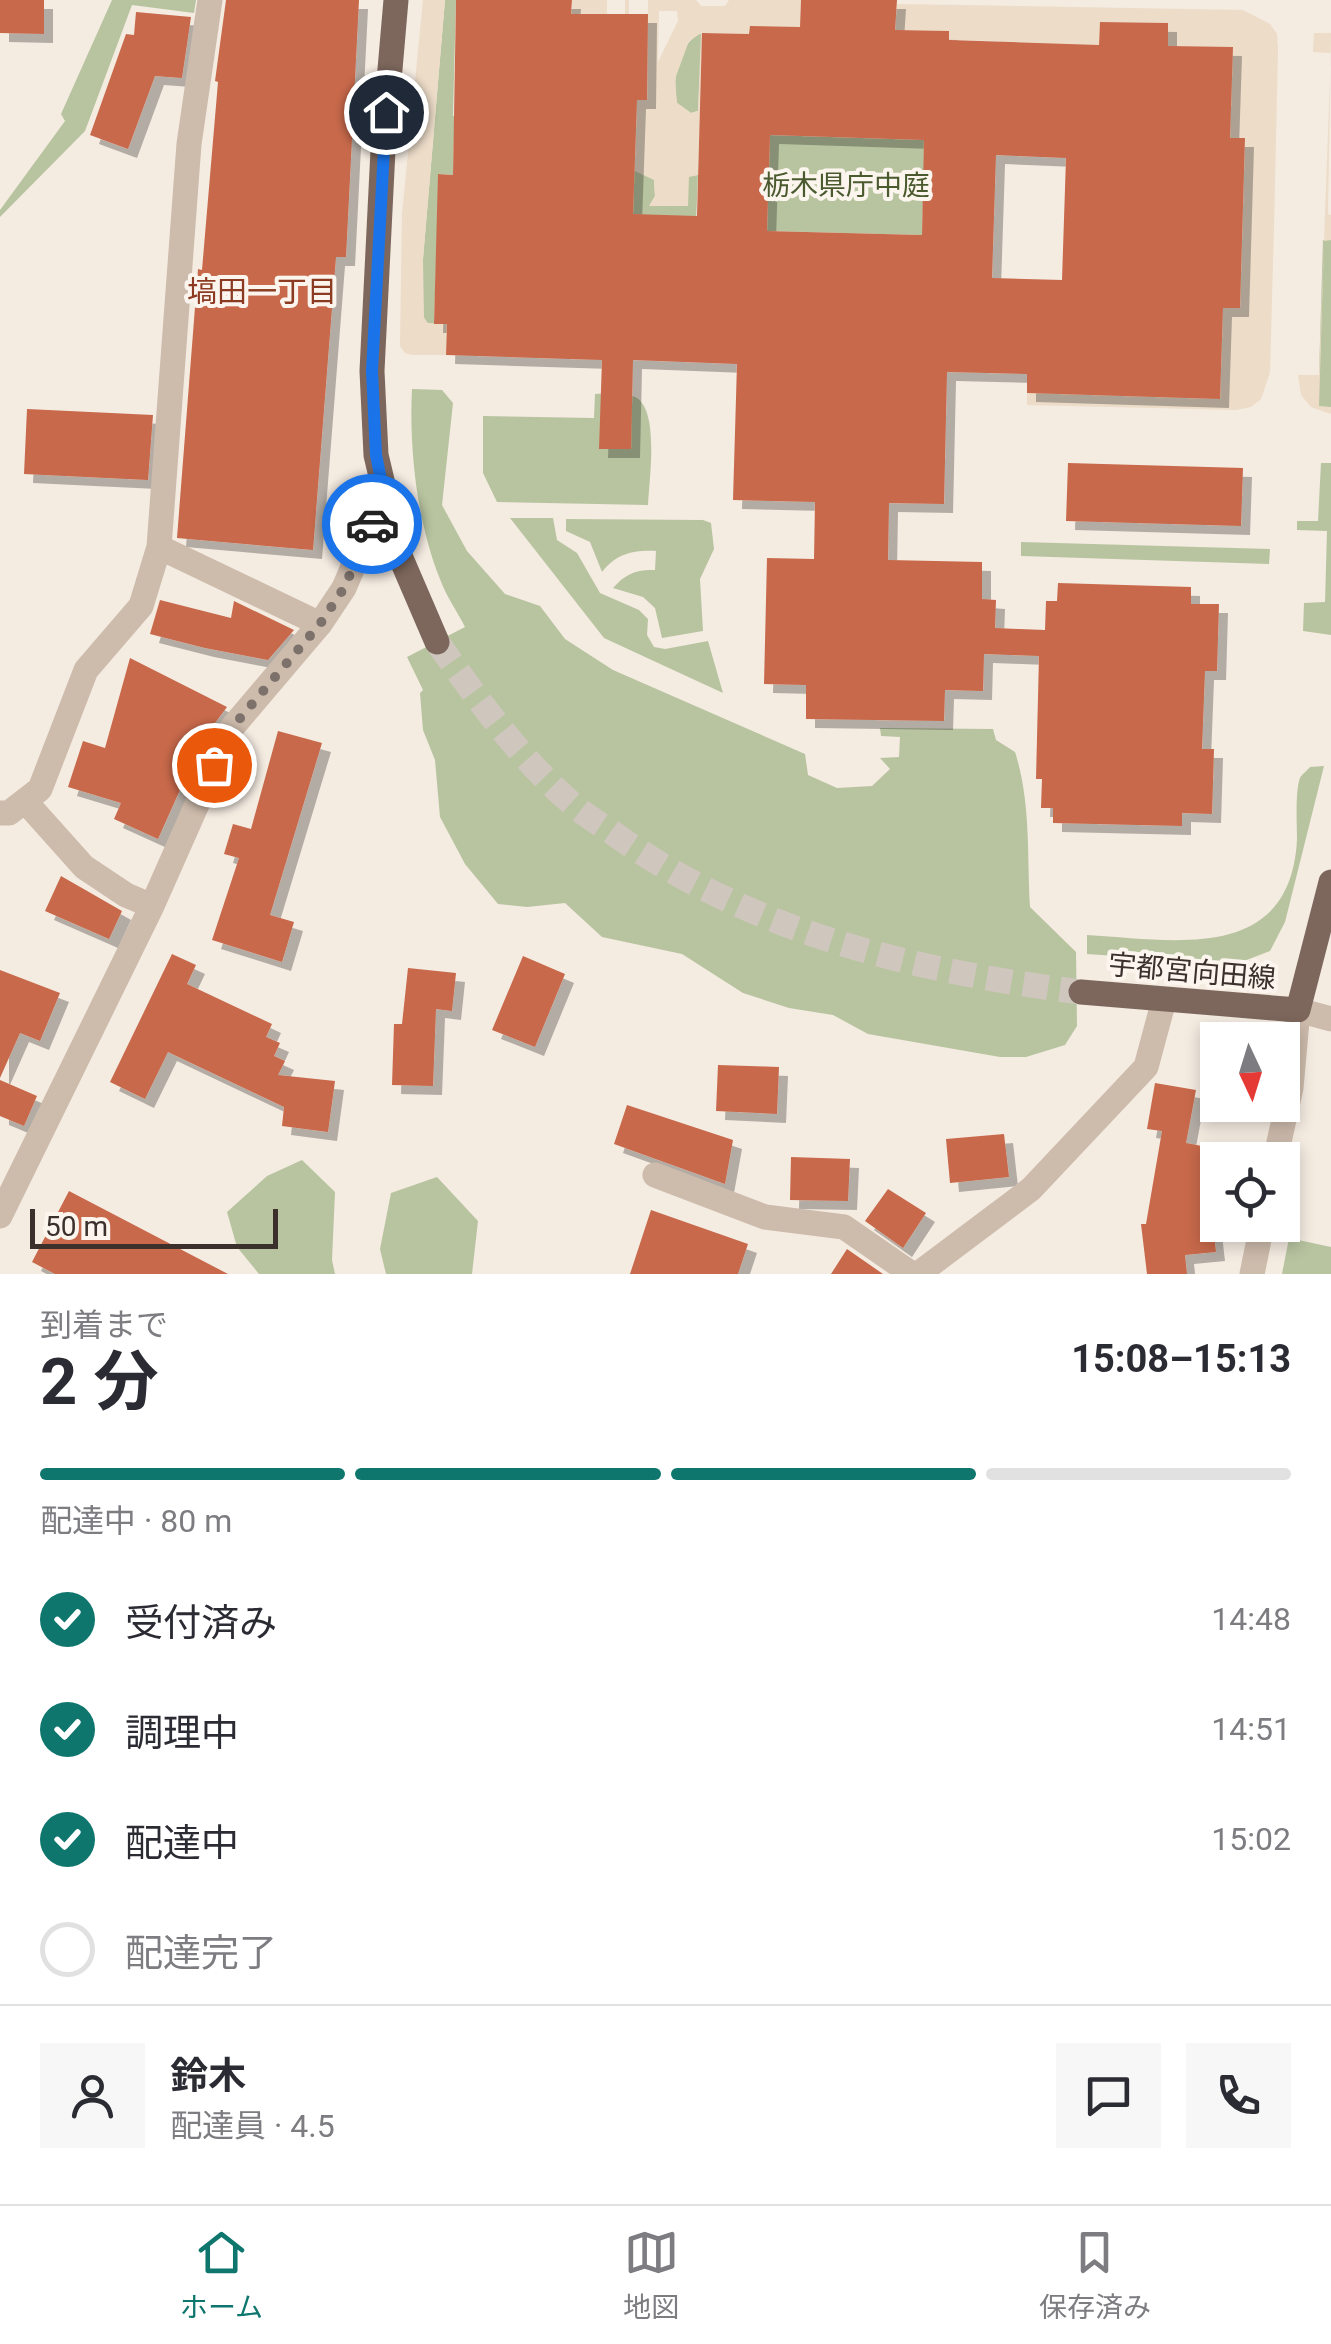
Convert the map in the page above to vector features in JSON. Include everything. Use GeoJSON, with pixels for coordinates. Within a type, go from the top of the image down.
{"type":"FeatureCollection","features":[{"type":"Feature","properties":{"kind":"main road"},"geometry":{"type":"LineString","coordinates":[[396,0],[383,150],[372,371],[376,455],[400,556],[437,642]]}},
{"type":"Feature","properties":{"kind":"main road"},"geometry":{"type":"LineString","coordinates":[[1298,1010],[1331,882]]}},
{"type":"Feature","properties":{"kind":"main road","name":"宇都宮向田線"},"geometry":{"type":"LineString","coordinates":[[1081,992],[1298,1010]]}},
{"type":"Feature","properties":{"kind":"street"},"geometry":{"type":"LineString","coordinates":[[0,812],[9,814],[40,789],[86,670],[141,606],[158,547],[189,144],[210,0]]}},
{"type":"Feature","properties":{"kind":"street"},"geometry":{"type":"LineString","coordinates":[[0,1216],[152,906],[230,730],[320,624],[347,583],[384,494]]}},
{"type":"Feature","properties":{"kind":"street"},"geometry":{"type":"LineString","coordinates":[[158,547],[320,624]]}},
{"type":"Feature","properties":{"kind":"street"},"geometry":{"type":"LineString","coordinates":[[25,801],[84,867],[126,895],[152,906]]}},
{"type":"Feature","properties":{"kind":"street"},"geometry":{"type":"LineString","coordinates":[[655,1175],[765,1217],[844,1227],[915,1274],[1031,1189],[1146,1067],[1164,1000]]}},
{"type":"Feature","properties":{"kind":"street"},"geometry":{"type":"LineString","coordinates":[[1280,1142],[1298,1010],[1331,1019]]}},
{"type":"Feature","properties":{"kind":"street"},"geometry":{"type":"LineString","coordinates":[[1252,1274],[1259,1242]]}},
{"type":"Feature","properties":{"kind":"green space"},"geometry":{"type":"Polygon","coordinates":[[[112,0],[196,0],[194,13],[132,5],[85,131],[0,217],[0,210],[65,121],[61,114],[112,0]]]}},
{"type":"Feature","properties":{"kind":"green space"},"geometry":{"type":"Polygon","coordinates":[[[445,0],[456,0],[453,116],[568,120],[454,137],[453,175],[439,174],[434,324],[427,323],[423,316],[423,259],[445,0]]]}},
{"type":"Feature","properties":{"kind":"green space"},"geometry":{"type":"Polygon","coordinates":[[[702,33],[698,111],[691,113],[677,103],[676,73],[687,44],[702,33]]]}},
{"type":"Feature","properties":{"kind":"green space","name":"栃木県庁中庭"},"geometry":{"type":"Polygon","coordinates":[[[770,135],[925,140],[922,235],[767,231],[770,135]]]}},
{"type":"Feature","properties":{"kind":"green space"},"geometry":{"type":"Polygon","coordinates":[[[634,169],[654,179],[655,196],[650,205],[689,176],[698,175],[696,222],[633,214],[634,169]]]}},
{"type":"Feature","properties":{"kind":"green space"},"geometry":{"type":"Polygon","coordinates":[[[1323,240],[1331,240],[1331,407],[1318,407],[1323,240]]]}},
{"type":"Feature","properties":{"kind":"green space"},"geometry":{"type":"Polygon","coordinates":[[[412,389],[442,390],[453,403],[442,505],[467,551],[505,594],[540,606],[565,639],[613,670],[805,754],[808,775],[837,788],[872,786],[890,769],[880,758],[899,757],[900,737],[881,736],[880,728],[993,729],[996,740],[1015,752],[1020,771],[1026,809],[1030,907],[1076,952],[1077,1026],[1065,1045],[1026,1057],[1000,1057],[868,1034],[833,1015],[789,1008],[743,993],[682,954],[602,937],[565,903],[527,907],[498,904],[465,864],[440,817],[435,760],[423,730],[423,690],[407,657],[465,627],[442,585],[420,510],[413,461],[412,389]]]}},
{"type":"Feature","properties":{"kind":"green space"},"geometry":{"type":"Polygon","coordinates":[[[595,394],[631,395],[643,404],[651,446],[648,505],[497,502],[483,473],[483,416],[594,418],[595,394]]]}},
{"type":"Feature","properties":{"kind":"green space"},"geometry":{"type":"Polygon","coordinates":[[[1321,463],[1331,463],[1331,635],[1303,631],[1304,603],[1325,602],[1327,531],[1297,530],[1297,521],[1318,521],[1321,463]]]}},
{"type":"Feature","properties":{"kind":"green space"},"geometry":{"type":"Polygon","coordinates":[[[510,518],[553,518],[557,540],[577,553],[600,593],[639,610],[648,619],[647,635],[654,647],[665,649],[708,641],[723,693],[604,638],[510,518]]]}},
{"type":"Feature","properties":{"kind":"green space"},"geometry":{"type":"Polygon","coordinates":[[[566,519],[711,523],[714,549],[700,579],[703,631],[662,638],[655,608],[643,597],[613,588],[632,573],[655,570],[656,551],[626,554],[602,572],[590,542],[566,531],[566,519]]]}},
{"type":"Feature","properties":{"kind":"green space"},"geometry":{"type":"Polygon","coordinates":[[[1021,542],[1270,549],[1269,564],[1021,556],[1021,542]]]}},
{"type":"Feature","properties":{"kind":"green space"},"geometry":{"type":"Polygon","coordinates":[[[1324,766],[1285,922],[1270,951],[1236,964],[1087,954],[1087,935],[1156,940],[1222,936],[1250,926],[1273,908],[1290,880],[1297,840],[1300,778],[1310,767],[1324,766]]]}},
{"type":"Feature","properties":{"kind":"green space"},"geometry":{"type":"Polygon","coordinates":[[[302,1160],[335,1192],[335,1274],[259,1274],[237,1247],[227,1212],[267,1176],[302,1160]]]}},
{"type":"Feature","properties":{"kind":"green space"},"geometry":{"type":"Polygon","coordinates":[[[437,1177],[478,1221],[472,1274],[386,1274],[380,1249],[391,1193],[437,1177]]]}},
{"type":"Feature","properties":{"kind":"green space"},"geometry":{"type":"Polygon","coordinates":[[[1288,1242],[1331,1247],[1331,1274],[1282,1274],[1288,1242]]]}},
{"type":"Feature","properties":{"kind":"shaded area"},"geometry":{"type":"Polygon","coordinates":[[[423,0],[445,0],[423,259],[424,318],[428,323],[447,324],[446,355],[412,355],[400,346],[402,214],[423,0]]]}},
{"type":"Feature","properties":{"kind":"shaded area"},"geometry":{"type":"Polygon","coordinates":[[[572,0],[607,0],[607,28],[625,28],[625,0],[629,0],[628,70],[647,100],[648,0],[696,0],[701,6],[725,6],[729,0],[801,0],[800,27],[750,26],[749,34],[702,33],[698,175],[689,177],[688,206],[649,206],[655,196],[654,180],[568,140],[572,0]],[[659,11],[658,62],[678,21],[677,11],[659,11]],[[701,33],[689,41],[675,79],[677,103],[691,113],[698,111],[701,33]]]}},
{"type":"Feature","properties":{"kind":"shaded area"},"geometry":{"type":"Polygon","coordinates":[[[897,4],[1243,10],[1270,24],[1277,34],[1278,49],[1274,227],[1270,372],[1261,399],[1251,407],[1236,410],[1027,405],[1027,393],[1220,398],[1223,308],[1240,307],[1245,139],[1230,138],[1168,46],[1168,23],[1100,22],[1099,45],[1037,44],[998,89],[999,41],[949,40],[948,31],[895,30],[897,4]]]}},
{"type":"Feature","properties":{"kind":"shaded area"},"geometry":{"type":"Polygon","coordinates":[[[1314,33],[1331,33],[1331,53],[1313,52],[1314,33]]]}},
{"type":"Feature","properties":{"kind":"shaded area"},"geometry":{"type":"Polygon","coordinates":[[[1330,69],[1331,240],[1324,241],[1319,406],[1331,407],[1331,414],[1311,407],[1301,395],[1298,375],[1319,375],[1330,69]]]}},
{"type":"Feature","properties":{"kind":"building"},"geometry":{"type":"Polygon","coordinates":[[[0,0],[44,0],[44,34],[0,33],[0,0]]]}},
{"type":"Feature","properties":{"kind":"building"},"geometry":{"type":"Polygon","coordinates":[[[226,0],[359,0],[346,257],[336,257],[313,550],[177,538],[198,269],[202,270],[218,82],[215,81],[226,0]]]}},
{"type":"Feature","properties":{"kind":"building"},"geometry":{"type":"Polygon","coordinates":[[[456,0],[572,0],[571,14],[648,14],[647,100],[637,100],[633,214],[697,216],[702,33],[749,34],[750,26],[800,27],[801,0],[897,0],[895,30],[949,31],[949,40],[1099,45],[1100,22],[1168,23],[1168,46],[1233,47],[1230,138],[1245,138],[1240,308],[1223,308],[1220,399],[1027,393],[1027,374],[947,372],[944,504],[889,503],[888,560],[982,562],[982,599],[996,600],[995,628],[1045,630],[1046,601],[1057,601],[1058,583],[1191,587],[1191,604],[1219,604],[1217,671],[1205,671],[1202,749],[1214,749],[1212,814],[1182,813],[1182,826],[1053,823],[1053,808],[1041,808],[1042,779],[1036,779],[1039,656],[984,654],[983,691],[945,690],[944,721],[806,719],[806,685],[764,684],[767,558],[814,559],[815,502],[733,500],[737,364],[633,360],[631,449],[599,449],[602,360],[446,355],[447,324],[434,324],[438,174],[453,175],[456,0]],[[770,135],[767,231],[922,235],[924,140],[770,135]],[[996,155],[992,278],[1062,280],[1066,158],[996,155]]]}},
{"type":"Feature","properties":{"kind":"building"},"geometry":{"type":"Polygon","coordinates":[[[136,12],[191,17],[182,78],[155,76],[128,149],[90,135],[126,34],[134,35],[136,12]]]}},
{"type":"Feature","properties":{"kind":"building"},"geometry":{"type":"Polygon","coordinates":[[[27,409],[153,415],[148,480],[24,474],[27,409]]]}},
{"type":"Feature","properties":{"kind":"building"},"geometry":{"type":"Polygon","coordinates":[[[1068,463],[1243,468],[1241,526],[1066,521],[1068,463]]]}},
{"type":"Feature","properties":{"kind":"building"},"geometry":{"type":"Polygon","coordinates":[[[160,600],[231,618],[234,601],[294,630],[268,660],[205,648],[150,634],[160,600]]]}},
{"type":"Feature","properties":{"kind":"building"},"geometry":{"type":"Polygon","coordinates":[[[130,658],[227,707],[215,723],[201,756],[196,754],[158,839],[114,819],[121,803],[68,787],[83,741],[105,748],[130,658]]]}},
{"type":"Feature","properties":{"kind":"building"},"geometry":{"type":"Polygon","coordinates":[[[278,731],[322,743],[270,915],[294,922],[282,962],[212,940],[239,858],[224,854],[233,824],[251,829],[278,731]]]}},
{"type":"Feature","properties":{"kind":"building"},"geometry":{"type":"Polygon","coordinates":[[[61,876],[122,911],[109,939],[45,911],[61,876]]]}},
{"type":"Feature","properties":{"kind":"building"},"geometry":{"type":"Polygon","coordinates":[[[172,954],[196,965],[187,984],[272,1024],[266,1037],[280,1043],[274,1056],[285,1061],[278,1075],[335,1081],[328,1132],[282,1126],[284,1107],[168,1052],[145,1099],[110,1082],[172,954]]]}},
{"type":"Feature","properties":{"kind":"building"},"geometry":{"type":"Polygon","coordinates":[[[523,956],[565,974],[535,1047],[492,1030],[523,956]]]}},
{"type":"Feature","properties":{"kind":"building"},"geometry":{"type":"Polygon","coordinates":[[[408,968],[456,973],[452,1011],[436,1009],[433,1086],[392,1085],[394,1024],[402,1024],[408,968]]]}},
{"type":"Feature","properties":{"kind":"building"},"geometry":{"type":"Polygon","coordinates":[[[0,970],[60,993],[40,1041],[20,1033],[0,1078],[0,970]]]}},
{"type":"Feature","properties":{"kind":"building"},"geometry":{"type":"Polygon","coordinates":[[[718,1065],[779,1067],[777,1114],[716,1111],[718,1065]]]}},
{"type":"Feature","properties":{"kind":"building"},"geometry":{"type":"Polygon","coordinates":[[[0,1080],[37,1096],[24,1126],[0,1116],[0,1080]]]}},
{"type":"Feature","properties":{"kind":"building"},"geometry":{"type":"Polygon","coordinates":[[[1155,1083],[1196,1090],[1186,1143],[1200,1146],[1200,1242],[1215,1242],[1216,1252],[1185,1255],[1187,1274],[1147,1274],[1141,1224],[1146,1224],[1162,1131],[1147,1129],[1155,1083]]]}},
{"type":"Feature","properties":{"kind":"building"},"geometry":{"type":"Polygon","coordinates":[[[627,1105],[733,1140],[725,1184],[614,1144],[627,1105]]]}},
{"type":"Feature","properties":{"kind":"building"},"geometry":{"type":"Polygon","coordinates":[[[1004,1134],[1009,1177],[950,1183],[946,1139],[1004,1134]]]}},
{"type":"Feature","properties":{"kind":"building"},"geometry":{"type":"Polygon","coordinates":[[[791,1157],[850,1159],[848,1201],[790,1200],[791,1157]]]}},
{"type":"Feature","properties":{"kind":"building"},"geometry":{"type":"Polygon","coordinates":[[[888,1189],[926,1213],[903,1248],[865,1221],[888,1189]]]}},
{"type":"Feature","properties":{"kind":"building"},"geometry":{"type":"Polygon","coordinates":[[[69,1191],[228,1274],[55,1274],[32,1262],[69,1191]]]}},
{"type":"Feature","properties":{"kind":"building"},"geometry":{"type":"Polygon","coordinates":[[[651,1210],[748,1244],[738,1274],[630,1274],[651,1210]]]}},
{"type":"Feature","properties":{"kind":"building"},"geometry":{"type":"Polygon","coordinates":[[[847,1249],[883,1274],[831,1274],[847,1249]]]}},
{"type":"Feature","properties":{"kind":"tunnel"},"geometry":{"type":"LineString","coordinates":[[437,642],[498,725],[549,783],[585,814],[670,870],[725,899],[839,943],[958,973],[1081,992]]}},
{"type":"Feature","properties":{"kind":"way so far"},"geometry":{"type":"LineString","coordinates":[[214,765],[230,730],[320,624],[344,588],[372,524]]}},
{"type":"Feature","properties":{"kind":"district","name":"塙田一丁目"},"geometry":{"type":"Point","coordinates":[262,292]}},
{"type":"Feature","properties":{"kind":"route"},"geometry":{"type":"LineString","coordinates":[[372,524],[384,494],[376,455],[372,371],[386,112]]}}]}
